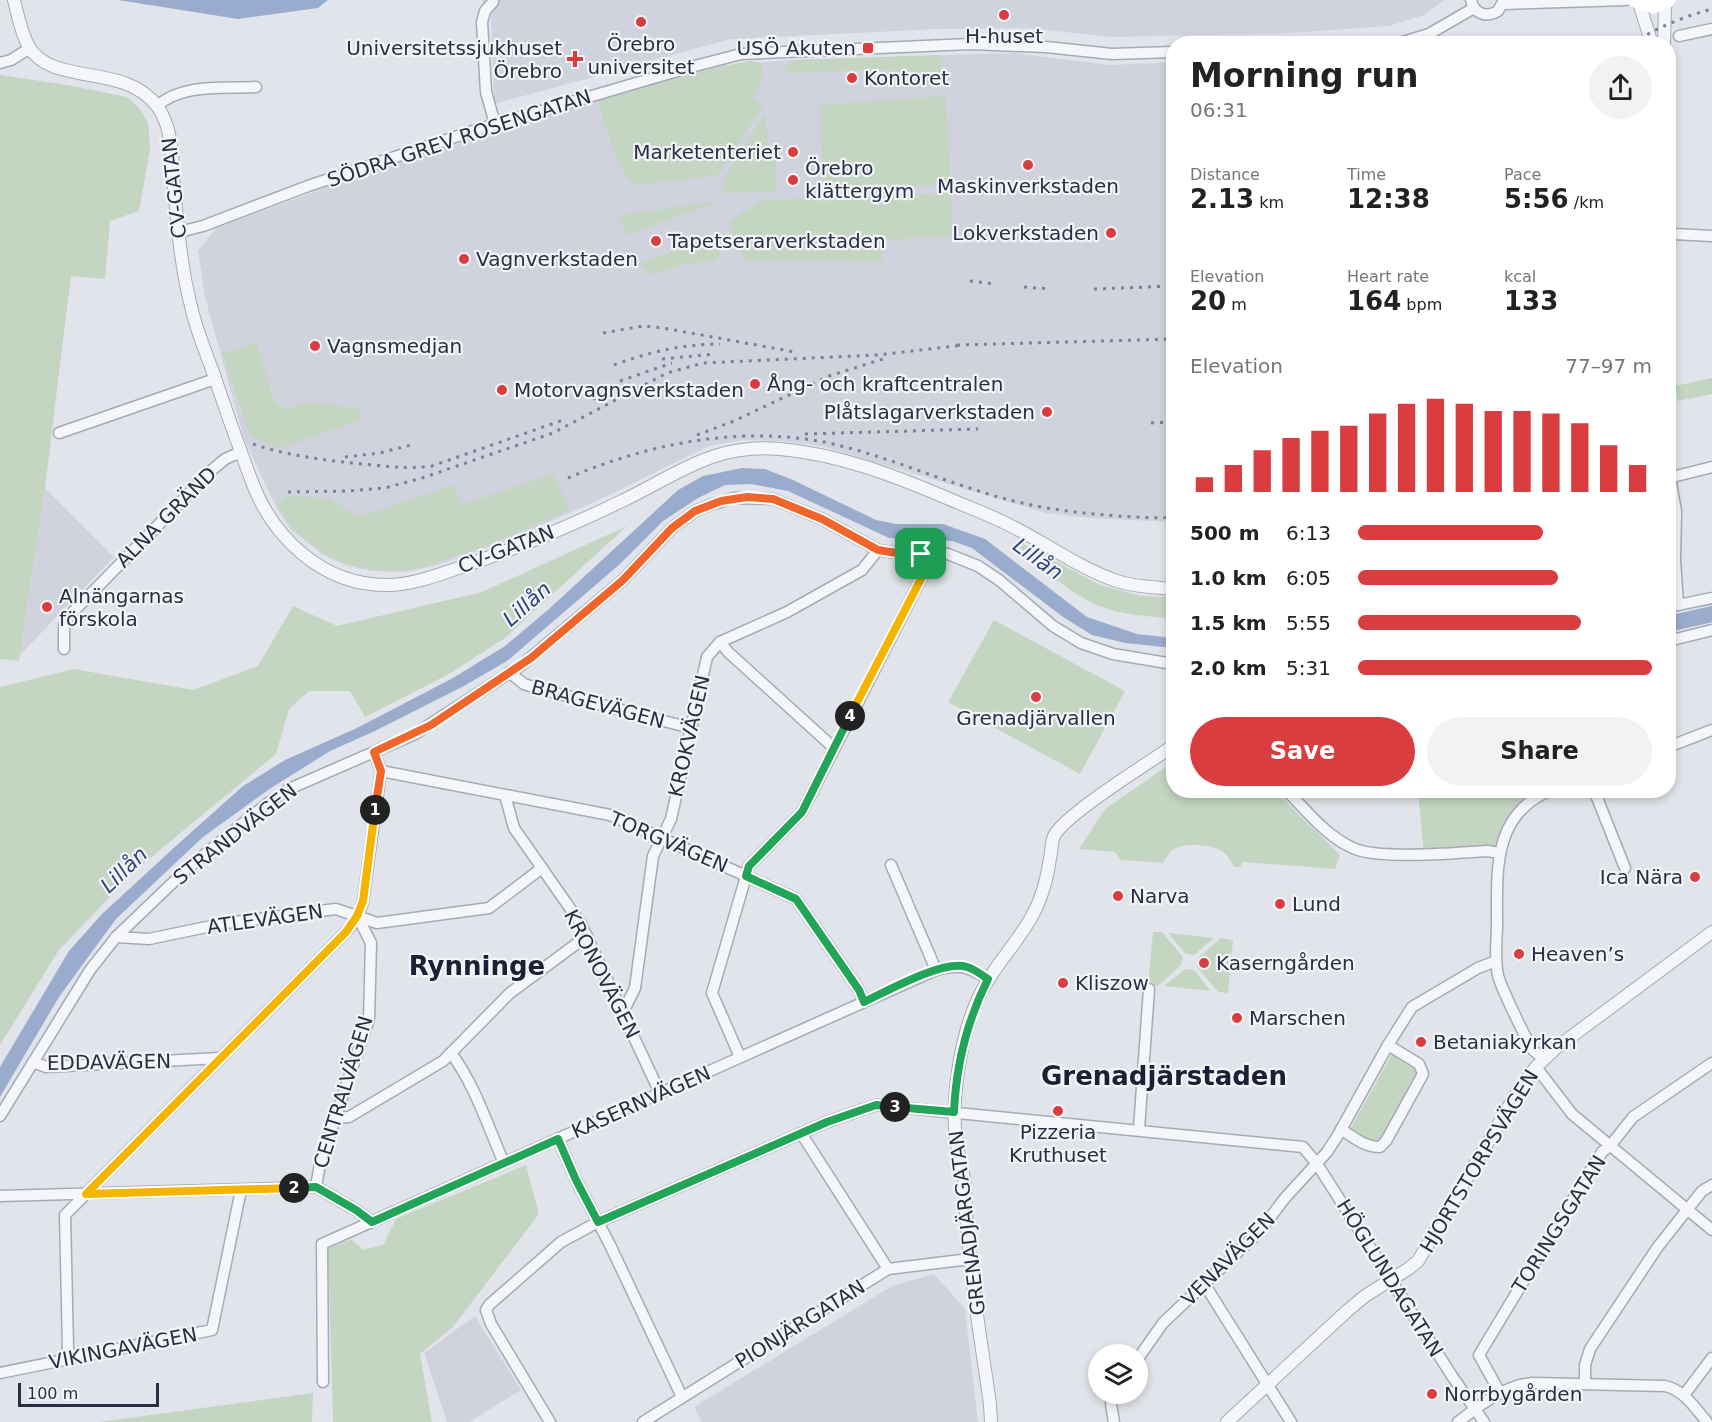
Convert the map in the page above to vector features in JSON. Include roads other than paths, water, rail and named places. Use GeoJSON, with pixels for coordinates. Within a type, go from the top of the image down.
{"type":"FeatureCollection","features":[{"type":"Feature","properties":{"kind":"main road"},"geometry":{"type":"LineString","coordinates":[[1633,1],[1653,6],[1668,0]]}},
{"type":"Feature","properties":{"kind":"street"},"geometry":{"type":"LineString","coordinates":[[1664,36],[1665,6],[1668,0]]}},
{"type":"Feature","properties":{"kind":"street"},"geometry":{"type":"LineString","coordinates":[[1422,36],[1429,34],[1472,4],[1482,14],[1489,15],[1498,11],[1503,2],[1633,1],[1648,36]]}},
{"type":"Feature","properties":{"kind":"street"},"geometry":{"type":"LineString","coordinates":[[493,2],[485,11],[482,22],[486,92],[495,124]]}},
{"type":"Feature","properties":{"kind":"street"},"geometry":{"type":"LineString","coordinates":[[15,5],[21,31],[30,48],[41,61],[136,87],[146,93],[157,106],[171,96],[184,91],[256,87]]}},
{"type":"Feature","properties":{"kind":"street"},"geometry":{"type":"LineString","coordinates":[[1679,36],[1712,29]]}},
{"type":"Feature","properties":{"kind":"street","name":"SÖDRA GREV ROSENGATAN"},"geometry":{"type":"LineString","coordinates":[[179,232],[203,226],[308,186],[422,147],[691,66],[741,54],[971,44],[1052,47],[1112,54],[1166,52]]}},
{"type":"Feature","properties":{"kind":"street"},"geometry":{"type":"LineString","coordinates":[[0,63],[11,60],[30,48]]}},
{"type":"Feature","properties":{"kind":"street","name":"CV-GATAN"},"geometry":{"type":"LineString","coordinates":[[157,106],[168,128],[179,232],[190,305],[241,453],[261,504],[274,525],[286,540],[318,566],[338,576],[361,583],[404,584],[456,568],[572,524],[625,500],[706,458],[725,451],[755,447],[819,454],[889,474],[1004,522],[1081,566],[1120,582],[1166,589]]}},
{"type":"Feature","properties":{"kind":"street"},"geometry":{"type":"LineString","coordinates":[[1676,234],[1712,236]]}},
{"type":"Feature","properties":{"kind":"street"},"geometry":{"type":"LineString","coordinates":[[59,433],[215,379]]}},
{"type":"Feature","properties":{"kind":"street","name":"ALNA GRÄND"},"geometry":{"type":"LineString","coordinates":[[64,649],[64,626],[69,616],[212,470],[225,459],[241,453]]}},
{"type":"Feature","properties":{"kind":"street"},"geometry":{"type":"LineString","coordinates":[[1676,476],[1712,467]]}},
{"type":"Feature","properties":{"kind":"street","name":"STRANDVÄGEN"},"geometry":{"type":"LineString","coordinates":[[0,1116],[90,970],[116,937],[188,868],[268,804],[304,781],[431,725],[531,658],[623,580],[672,528],[695,511],[721,501],[747,497],[773,499],[822,519],[878,550],[897,553],[948,554],[978,566],[999,580],[1053,626],[1081,644],[1113,654],[1166,663]]}},
{"type":"Feature","properties":{"kind":"street"},"geometry":{"type":"LineString","coordinates":[[834,748],[728,652],[720,642],[788,612],[862,570],[878,550]]}},
{"type":"Feature","properties":{"kind":"street"},"geometry":{"type":"LineString","coordinates":[[740,1057],[712,993],[749,866],[802,812],[922,577],[921,554]]}},
{"type":"Feature","properties":{"kind":"street","name":"CV-GATAN"},"geometry":{"type":"LineString","coordinates":[[1154,587],[1166,585]]}},
{"type":"Feature","properties":{"kind":"street"},"geometry":{"type":"LineString","coordinates":[[1676,605],[1712,598]]}},
{"type":"Feature","properties":{"kind":"street"},"geometry":{"type":"LineString","coordinates":[[1676,639],[1712,630]]}},
{"type":"Feature","properties":{"kind":"street","name":"KROKVÄGEN"},"geometry":{"type":"LineString","coordinates":[[623,1012],[635,988],[652,856],[671,819],[707,657],[720,642]]}},
{"type":"Feature","properties":{"kind":"street","name":"BRAGEVÄGEN"},"geometry":{"type":"LineString","coordinates":[[509,672],[524,684],[536,688],[691,728]]}},
{"type":"Feature","properties":{"kind":"street"},"geometry":{"type":"LineString","coordinates":[[1676,744],[1712,730]]}},
{"type":"Feature","properties":{"kind":"street","name":"GRENADJÄRGATAN"},"geometry":{"type":"LineString","coordinates":[[991,1422],[970,1259],[965,1186],[956,1140],[954,1112],[956,1083],[968,1028],[974,1006],[992,970],[1031,919],[1041,899],[1055,835],[1072,817],[1166,751]]}},
{"type":"Feature","properties":{"kind":"street"},"geometry":{"type":"LineString","coordinates":[[70,1358],[65,1215],[346,932],[357,916],[363,901],[381,771],[374,752]]}},
{"type":"Feature","properties":{"kind":"street","name":"TORGVÄGEN"},"geometry":{"type":"LineString","coordinates":[[381,771],[610,815],[796,899],[859,990],[864,1002]]}},
{"type":"Feature","properties":{"kind":"street","name":"KRONOVÄGEN"},"geometry":{"type":"LineString","coordinates":[[505,795],[514,828],[582,924],[660,1093]]}},
{"type":"Feature","properties":{"kind":"street"},"geometry":{"type":"LineString","coordinates":[[1294,798],[1331,834],[1355,850],[1386,854],[1487,851],[1499,853]]}},
{"type":"Feature","properties":{"kind":"street"},"geometry":{"type":"LineString","coordinates":[[1536,798],[1515,816],[1507,829],[1499,853],[1496,961],[1498,977],[1540,1063],[1572,1114],[1712,1230]]}},
{"type":"Feature","properties":{"kind":"street"},"geometry":{"type":"LineString","coordinates":[[1597,798],[1625,868]]}},
{"type":"Feature","properties":{"kind":"street"},"geometry":{"type":"LineString","coordinates":[[891,865],[936,970]]}},
{"type":"Feature","properties":{"kind":"street","name":"ATLEVÄGEN"},"geometry":{"type":"LineString","coordinates":[[116,937],[149,939],[226,923],[336,909],[376,923],[489,908],[542,868]]}},
{"type":"Feature","properties":{"kind":"street","name":"CENTRALVÄGEN"},"geometry":{"type":"LineString","coordinates":[[316,1187],[320,1163],[369,1018],[371,943],[357,916]]}},
{"type":"Feature","properties":{"kind":"street","name":"HJORTSTORPSVÄGEN"},"geometry":{"type":"LineString","coordinates":[[1227,1422],[1347,1311],[1365,1296],[1418,1261],[1518,1091],[1540,1063],[1712,932]]}},
{"type":"Feature","properties":{"kind":"street"},"geometry":{"type":"LineString","coordinates":[[336,1118],[349,1117],[443,1061],[510,993],[587,936]]}},
{"type":"Feature","properties":{"kind":"street","name":"VENAVÄGEN"},"geometry":{"type":"LineString","coordinates":[[1147,1344],[1163,1323],[1260,1231],[1285,1198],[1317,1164],[1341,1129],[1412,1007],[1478,968],[1496,961]]}},
{"type":"Feature","properties":{"kind":"street","name":"KASERNVÄGEN"},"geometry":{"type":"LineString","coordinates":[[323,1382],[322,1245],[936,970],[953,965],[968,967],[988,979]]}},
{"type":"Feature","properties":{"kind":"street"},"geometry":{"type":"LineString","coordinates":[[1139,1130],[1149,989]]}},
{"type":"Feature","properties":{"kind":"street"},"geometry":{"type":"LineString","coordinates":[[1341,1129],[1362,1143],[1380,1147],[1386,1141],[1418,1085],[1423,1074],[1419,1064],[1388,1046]]}},
{"type":"Feature","properties":{"kind":"street"},"geometry":{"type":"LineString","coordinates":[[451,1053],[459,1064],[504,1163]]}},
{"type":"Feature","properties":{"kind":"street","name":"EDDAVÄGEN"},"geometry":{"type":"LineString","coordinates":[[33,1062],[46,1067],[220,1058]]}},
{"type":"Feature","properties":{"kind":"street","name":"TORINGSGATAN"},"geometry":{"type":"LineString","coordinates":[[1500,1393],[1479,1355],[1602,1152],[1610,1146],[1633,1117],[1712,1063]]}},
{"type":"Feature","properties":{"kind":"street","name":"HÖGLUNDAGATAN"},"geometry":{"type":"LineString","coordinates":[[550,1422],[491,1323],[486,1310],[489,1305],[561,1242],[598,1222],[827,1122],[876,1105],[1304,1147],[1484,1422]]}},
{"type":"Feature","properties":{"kind":"street"},"geometry":{"type":"LineString","coordinates":[[801,1133],[888,1269]]}},
{"type":"Feature","properties":{"kind":"street"},"geometry":{"type":"LineString","coordinates":[[558,1139],[682,1397]]}},
{"type":"Feature","properties":{"kind":"street"},"geometry":{"type":"LineString","coordinates":[[1585,1383],[1585,1365],[1590,1349],[1656,1248],[1702,1191],[1712,1185]]}},
{"type":"Feature","properties":{"kind":"street"},"geometry":{"type":"LineString","coordinates":[[0,1196],[316,1187],[372,1222]]}},
{"type":"Feature","properties":{"kind":"street","name":"VIKINGAVÄGEN"},"geometry":{"type":"LineString","coordinates":[[0,1372],[212,1330],[241,1190]]}},
{"type":"Feature","properties":{"kind":"street","name":"PIONJÄRGATAN"},"geometry":{"type":"LineString","coordinates":[[643,1422],[888,1269],[970,1259]]}},
{"type":"Feature","properties":{"kind":"street"},"geometry":{"type":"LineString","coordinates":[[1205,1284],[1291,1422]]}},
{"type":"Feature","properties":{"kind":"street"},"geometry":{"type":"LineString","coordinates":[[1684,1395],[1712,1358]]}},
{"type":"Feature","properties":{"kind":"street"},"geometry":{"type":"LineString","coordinates":[[1458,1422],[1500,1393],[1522,1384],[1585,1383],[1675,1388],[1707,1422]]}},
{"type":"Feature","properties":{"kind":"street"},"geometry":{"type":"LineString","coordinates":[[1111,1404],[1114,1422]]}},
{"type":"Feature","properties":{"kind":"water"},"geometry":{"type":"Polygon","coordinates":[[[118,0],[328,0],[318,8],[238,19],[118,0]]]}},
{"type":"Feature","properties":{"kind":"water"},"geometry":{"type":"Polygon","coordinates":[[[742,468],[765,469],[876,520],[896,524],[943,524],[985,539],[1087,617],[1137,634],[1166,637],[1166,647],[1125,643],[1092,635],[1063,617],[972,548],[952,541],[889,538],[788,491],[751,484],[725,485],[698,498],[663,521],[620,564],[507,661],[464,686],[330,751],[271,788],[203,837],[116,919],[59,997],[0,1097],[0,1067],[69,951],[102,914],[243,786],[285,760],[357,728],[453,678],[505,646],[549,609],[678,490],[703,476],[742,468]]]}},
{"type":"Feature","properties":{"kind":"waterway","name":"Lillån"},"geometry":{"type":"LineString","coordinates":[[1676,622],[1712,614]]}},
{"type":"Feature","properties":{"kind":"railway"},"geometry":{"type":"LineString","coordinates":[[1645,36],[1670,23],[1712,9]]}},
{"type":"Feature","properties":{"kind":"railway"},"geometry":{"type":"LineString","coordinates":[[970,281],[995,284]]}},
{"type":"Feature","properties":{"kind":"railway"},"geometry":{"type":"LineString","coordinates":[[1094,289],[1166,286]]}},
{"type":"Feature","properties":{"kind":"railway"},"geometry":{"type":"LineString","coordinates":[[1024,287],[1051,289]]}},
{"type":"Feature","properties":{"kind":"railway"},"geometry":{"type":"LineString","coordinates":[[603,333],[643,326],[795,352]]}},
{"type":"Feature","properties":{"kind":"railway"},"geometry":{"type":"LineString","coordinates":[[957,345],[1166,339]]}},
{"type":"Feature","properties":{"kind":"railway"},"geometry":{"type":"LineString","coordinates":[[614,365],[666,350],[693,345],[720,344]]}},
{"type":"Feature","properties":{"kind":"railway"},"geometry":{"type":"LineString","coordinates":[[288,492],[385,488],[422,478],[553,433],[667,373],[703,363],[877,355],[964,345]]}},
{"type":"Feature","properties":{"kind":"railway"},"geometry":{"type":"LineString","coordinates":[[662,359],[715,354]]}},
{"type":"Feature","properties":{"kind":"railway"},"geometry":{"type":"LineString","coordinates":[[697,435],[734,421],[829,376],[883,359]]}},
{"type":"Feature","properties":{"kind":"railway"},"geometry":{"type":"LineString","coordinates":[[620,381],[672,363]]}},
{"type":"Feature","properties":{"kind":"railway"},"geometry":{"type":"LineString","coordinates":[[593,399],[619,390]]}},
{"type":"Feature","properties":{"kind":"railway"},"geometry":{"type":"LineString","coordinates":[[253,444],[327,460],[395,467],[424,467],[566,419]]}},
{"type":"Feature","properties":{"kind":"railway"},"geometry":{"type":"LineString","coordinates":[[1151,423],[1166,422]]}},
{"type":"Feature","properties":{"kind":"railway"},"geometry":{"type":"LineString","coordinates":[[805,434],[978,429]]}},
{"type":"Feature","properties":{"kind":"railway"},"geometry":{"type":"LineString","coordinates":[[568,478],[631,455],[696,441],[729,437],[796,438],[849,448],[985,493],[1035,506],[1102,515],[1166,518]]}},
{"type":"Feature","properties":{"kind":"railway"},"geometry":{"type":"LineString","coordinates":[[345,457],[380,453],[415,444]]}},
{"type":"Feature","properties":{"kind":"place","name":"H-huset"},"geometry":{"type":"Point","coordinates":[1004,15]}},
{"type":"Feature","properties":{"kind":"place","name":"Örebro universitet"},"geometry":{"type":"Point","coordinates":[641,22]}},
{"type":"Feature","properties":{"kind":"place","name":"USÖ Akuten"},"geometry":{"type":"Point","coordinates":[868,48]}},
{"type":"Feature","properties":{"kind":"place","name":"Universitetssjukhuset Örebro"},"geometry":{"type":"Point","coordinates":[575,59]}},
{"type":"Feature","properties":{"kind":"place","name":"Kontoret"},"geometry":{"type":"Point","coordinates":[852,78]}},
{"type":"Feature","properties":{"kind":"place","name":"Marketenteriet"},"geometry":{"type":"Point","coordinates":[793,152]}},
{"type":"Feature","properties":{"kind":"place","name":"Maskinverkstaden"},"geometry":{"type":"Point","coordinates":[1028,165]}},
{"type":"Feature","properties":{"kind":"place","name":"Örebro klättergym"},"geometry":{"type":"Point","coordinates":[793,180]}},
{"type":"Feature","properties":{"kind":"place","name":"Lokverkstaden"},"geometry":{"type":"Point","coordinates":[1111,233]}},
{"type":"Feature","properties":{"kind":"place","name":"Tapetserarverkstaden"},"geometry":{"type":"Point","coordinates":[656,241]}},
{"type":"Feature","properties":{"kind":"place","name":"Vagnverkstaden"},"geometry":{"type":"Point","coordinates":[464,259]}},
{"type":"Feature","properties":{"kind":"place","name":"Vagnsmedjan"},"geometry":{"type":"Point","coordinates":[315,346]}},
{"type":"Feature","properties":{"kind":"place","name":"Ång- och kraftcentralen"},"geometry":{"type":"Point","coordinates":[755,384]}},
{"type":"Feature","properties":{"kind":"place","name":"Motorvagnsverkstaden"},"geometry":{"type":"Point","coordinates":[502,390]}},
{"type":"Feature","properties":{"kind":"place","name":"Plåtslagarverkstaden"},"geometry":{"type":"Point","coordinates":[1047,412]}},
{"type":"Feature","properties":{"kind":"place","name":"Alnängarnas förskola"},"geometry":{"type":"Point","coordinates":[47,607]}},
{"type":"Feature","properties":{"kind":"place","name":"Grenadjärvallen"},"geometry":{"type":"Point","coordinates":[1036,697]}},
{"type":"Feature","properties":{"kind":"place","name":"Ica Nära"},"geometry":{"type":"Point","coordinates":[1695,877]}},
{"type":"Feature","properties":{"kind":"place","name":"Narva"},"geometry":{"type":"Point","coordinates":[1118,896]}},
{"type":"Feature","properties":{"kind":"place","name":"Lund"},"geometry":{"type":"Point","coordinates":[1280,904]}},
{"type":"Feature","properties":{"kind":"place","name":"Heaven’s"},"geometry":{"type":"Point","coordinates":[1519,954]}},
{"type":"Feature","properties":{"kind":"place","name":"Kaserngården"},"geometry":{"type":"Point","coordinates":[1204,963]}},
{"type":"Feature","properties":{"kind":"place","name":"Kliszow"},"geometry":{"type":"Point","coordinates":[1063,983]}},
{"type":"Feature","properties":{"kind":"place","name":"Marschen"},"geometry":{"type":"Point","coordinates":[1237,1018]}},
{"type":"Feature","properties":{"kind":"place","name":"Betaniakyrkan"},"geometry":{"type":"Point","coordinates":[1421,1042]}},
{"type":"Feature","properties":{"kind":"place","name":"Pizzeria Kruthuset"},"geometry":{"type":"Point","coordinates":[1058,1111]}},
{"type":"Feature","properties":{"kind":"place","name":"Norrbygården"},"geometry":{"type":"Point","coordinates":[1432,1394]}},
{"type":"Feature","properties":{"kind":"district","name":"Rynninge"},"geometry":{"type":"Point","coordinates":[477,966]}},
{"type":"Feature","properties":{"kind":"district","name":"Grenadjärstaden"},"geometry":{"type":"Point","coordinates":[1164,1076]}}]}
